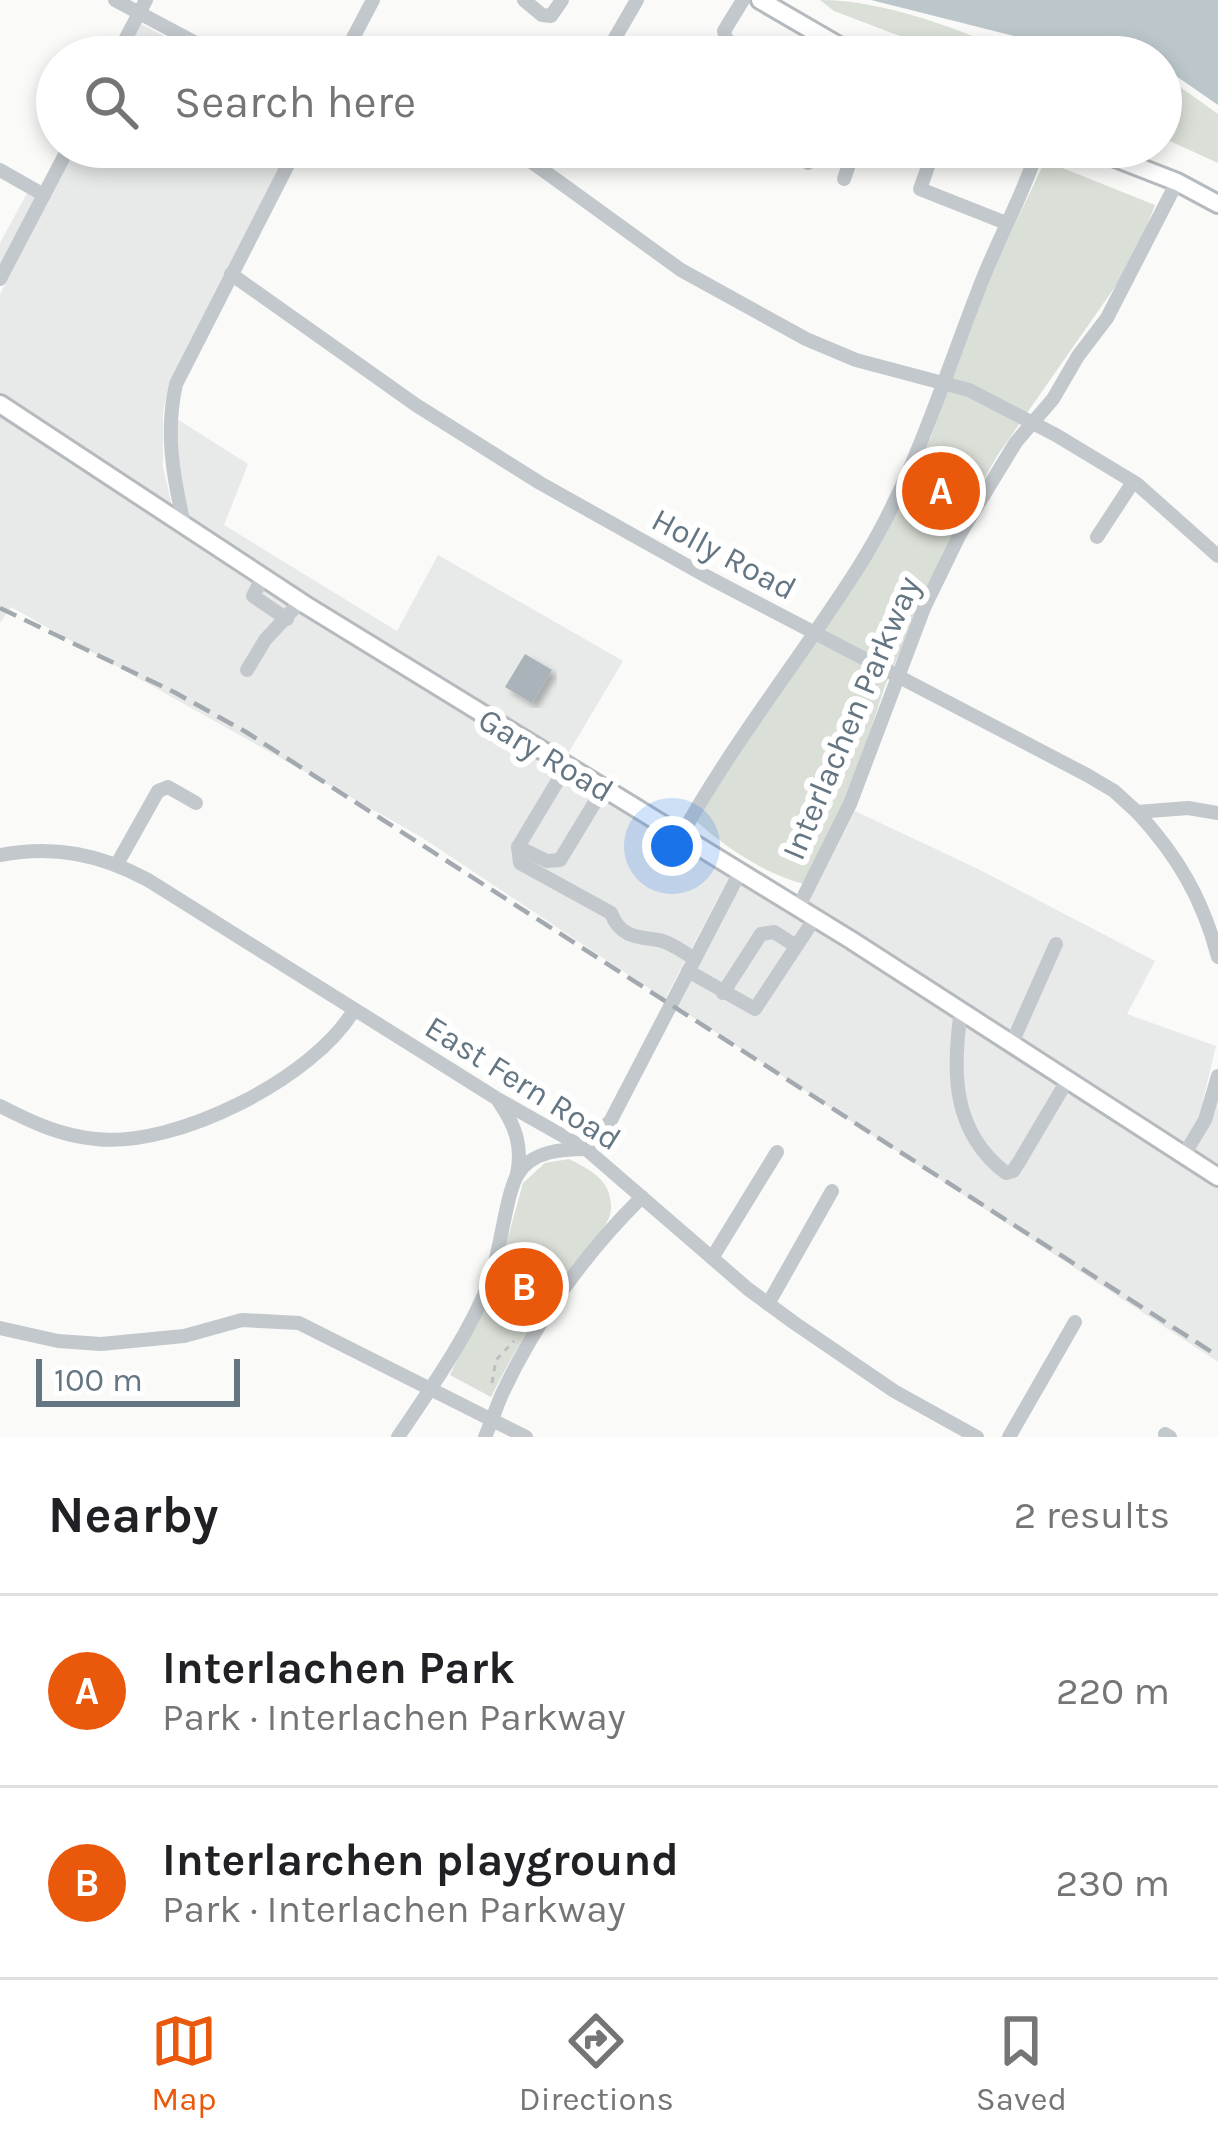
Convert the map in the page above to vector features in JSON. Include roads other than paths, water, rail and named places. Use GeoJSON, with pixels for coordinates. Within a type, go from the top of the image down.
{"type":"FeatureCollection","features":[{"type":"Feature","properties":{"kind":"main road"},"geometry":{"type":"LineString","coordinates":[[760,0],[819,36]]}},
{"type":"Feature","properties":{"kind":"main road"},"geometry":{"type":"LineString","coordinates":[[1142,168],[1218,204]]}},
{"type":"Feature","properties":{"kind":"main road","name":"Gary Road"},"geometry":{"type":"LineString","coordinates":[[0,404],[300,602],[815,918],[1218,1177]]}},
{"type":"Feature","properties":{"kind":"street"},"geometry":{"type":"LineString","coordinates":[[115,0],[142,7],[188,36]]}},
{"type":"Feature","properties":{"kind":"street"},"geometry":{"type":"LineString","coordinates":[[355,36],[374,0]]}},
{"type":"Feature","properties":{"kind":"street"},"geometry":{"type":"LineString","coordinates":[[524,0],[542,15],[551,16],[562,0]]}},
{"type":"Feature","properties":{"kind":"street"},"geometry":{"type":"LineString","coordinates":[[617,36],[638,0]]}},
{"type":"Feature","properties":{"kind":"street"},"geometry":{"type":"LineString","coordinates":[[725,36],[742,0]]}},
{"type":"Feature","properties":{"kind":"street"},"geometry":{"type":"LineString","coordinates":[[127,36],[142,7]]}},
{"type":"Feature","properties":{"kind":"street"},"geometry":{"type":"LineString","coordinates":[[0,279],[58,168]]}},
{"type":"Feature","properties":{"kind":"street"},"geometry":{"type":"LineString","coordinates":[[184,524],[171,466],[170,414],[184,364],[286,168]]}},
{"type":"Feature","properties":{"kind":"street"},"geometry":{"type":"LineString","coordinates":[[539,168],[640,243],[745,307],[856,360],[969,390],[1133,482],[1218,556]]}},
{"type":"Feature","properties":{"kind":"street"},"geometry":{"type":"LineString","coordinates":[[844,179],[848,168]]}},
{"type":"Feature","properties":{"kind":"street"},"geometry":{"type":"LineString","coordinates":[[928,168],[920,189],[1006,223]]}},
{"type":"Feature","properties":{"kind":"street","name":"Interlachen Parkway"},"geometry":{"type":"LineString","coordinates":[[681,836],[755,714],[815,633],[885,521],[946,383],[970,309],[1029,168]]}},
{"type":"Feature","properties":{"kind":"street"},"geometry":{"type":"LineString","coordinates":[[0,170],[44,194]]}},
{"type":"Feature","properties":{"kind":"street","name":"Interlachen Parkway"},"geometry":{"type":"LineString","coordinates":[[798,908],[850,804],[897,675],[960,534],[1107,317],[1178,182]]}},
{"type":"Feature","properties":{"kind":"street","name":"Holly Road"},"geometry":{"type":"LineString","coordinates":[[231,274],[347,358],[507,463],[620,529],[1114,791],[1168,846],[1187,874],[1218,957]]}},
{"type":"Feature","properties":{"kind":"street"},"geometry":{"type":"LineString","coordinates":[[1097,537],[1133,482]]}},
{"type":"Feature","properties":{"kind":"street"},"geometry":{"type":"LineString","coordinates":[[263,577],[253,596],[287,619]]}},
{"type":"Feature","properties":{"kind":"street"},"geometry":{"type":"LineString","coordinates":[[247,670],[269,635],[300,602]]}},
{"type":"Feature","properties":{"kind":"street"},"geometry":{"type":"LineString","coordinates":[[566,767],[518,847],[520,862],[611,913],[616,926],[641,942],[661,940],[723,992],[755,1009],[815,918]]}},
{"type":"Feature","properties":{"kind":"street"},"geometry":{"type":"LineString","coordinates":[[117,864],[158,790],[168,787],[196,803]]}},
{"type":"Feature","properties":{"kind":"street"},"geometry":{"type":"LineString","coordinates":[[518,847],[547,861],[560,860],[603,789]]}},
{"type":"Feature","properties":{"kind":"street"},"geometry":{"type":"LineString","coordinates":[[1138,812],[1188,808],[1218,813]]}},
{"type":"Feature","properties":{"kind":"street","name":"East Fern Road"},"geometry":{"type":"LineString","coordinates":[[3,854],[66,851],[117,864],[586,1149],[768,1304],[894,1391],[977,1437]]}},
{"type":"Feature","properties":{"kind":"street","name":"Interlachen Parkway"},"geometry":{"type":"LineString","coordinates":[[586,1149],[611,1120],[740,872]]}},
{"type":"Feature","properties":{"kind":"street"},"geometry":{"type":"LineString","coordinates":[[723,992],[761,934],[774,932],[796,946]]}},
{"type":"Feature","properties":{"kind":"street"},"geometry":{"type":"LineString","coordinates":[[1012,1043],[1056,944]]}},
{"type":"Feature","properties":{"kind":"street"},"geometry":{"type":"LineString","coordinates":[[0,1106],[66,1134],[100,1140],[138,1138],[198,1120],[274,1084],[341,1033],[354,1010]]}},
{"type":"Feature","properties":{"kind":"street"},"geometry":{"type":"LineString","coordinates":[[961,1011],[954,1073],[964,1109],[975,1144],[1006,1172],[1013,1171],[1068,1079]]}},
{"type":"Feature","properties":{"kind":"street"},"geometry":{"type":"LineString","coordinates":[[1184,1155],[1205,1120],[1218,1076]]}},
{"type":"Feature","properties":{"kind":"street"},"geometry":{"type":"LineString","coordinates":[[398,1437],[470,1324],[489,1284],[520,1151],[513,1122],[496,1098]]}},
{"type":"Feature","properties":{"kind":"street"},"geometry":{"type":"LineString","coordinates":[[517,1174],[536,1157],[561,1149],[586,1149]]}},
{"type":"Feature","properties":{"kind":"street"},"geometry":{"type":"LineString","coordinates":[[712,1258],[777,1152]]}},
{"type":"Feature","properties":{"kind":"street"},"geometry":{"type":"LineString","coordinates":[[768,1304],[832,1191]]}},
{"type":"Feature","properties":{"kind":"street"},"geometry":{"type":"LineString","coordinates":[[484,1437],[501,1395],[548,1312],[617,1221],[643,1197]]}},
{"type":"Feature","properties":{"kind":"street"},"geometry":{"type":"LineString","coordinates":[[0,1328],[58,1342],[100,1344],[184,1336],[242,1320],[298,1323],[526,1437]]}},
{"type":"Feature","properties":{"kind":"street"},"geometry":{"type":"LineString","coordinates":[[1009,1437],[1075,1322]]}},
{"type":"Feature","properties":{"kind":"railway"},"geometry":{"type":"LineString","coordinates":[[0,608],[246,732],[1218,1356]]}},
{"type":"Feature","properties":{"kind":"place","name":"Interlachen Park"},"geometry":{"type":"Point","coordinates":[941,491]}},
{"type":"Feature","properties":{"kind":"place","name":"Interlarchen playground"},"geometry":{"type":"Point","coordinates":[524,1287]}}]}
